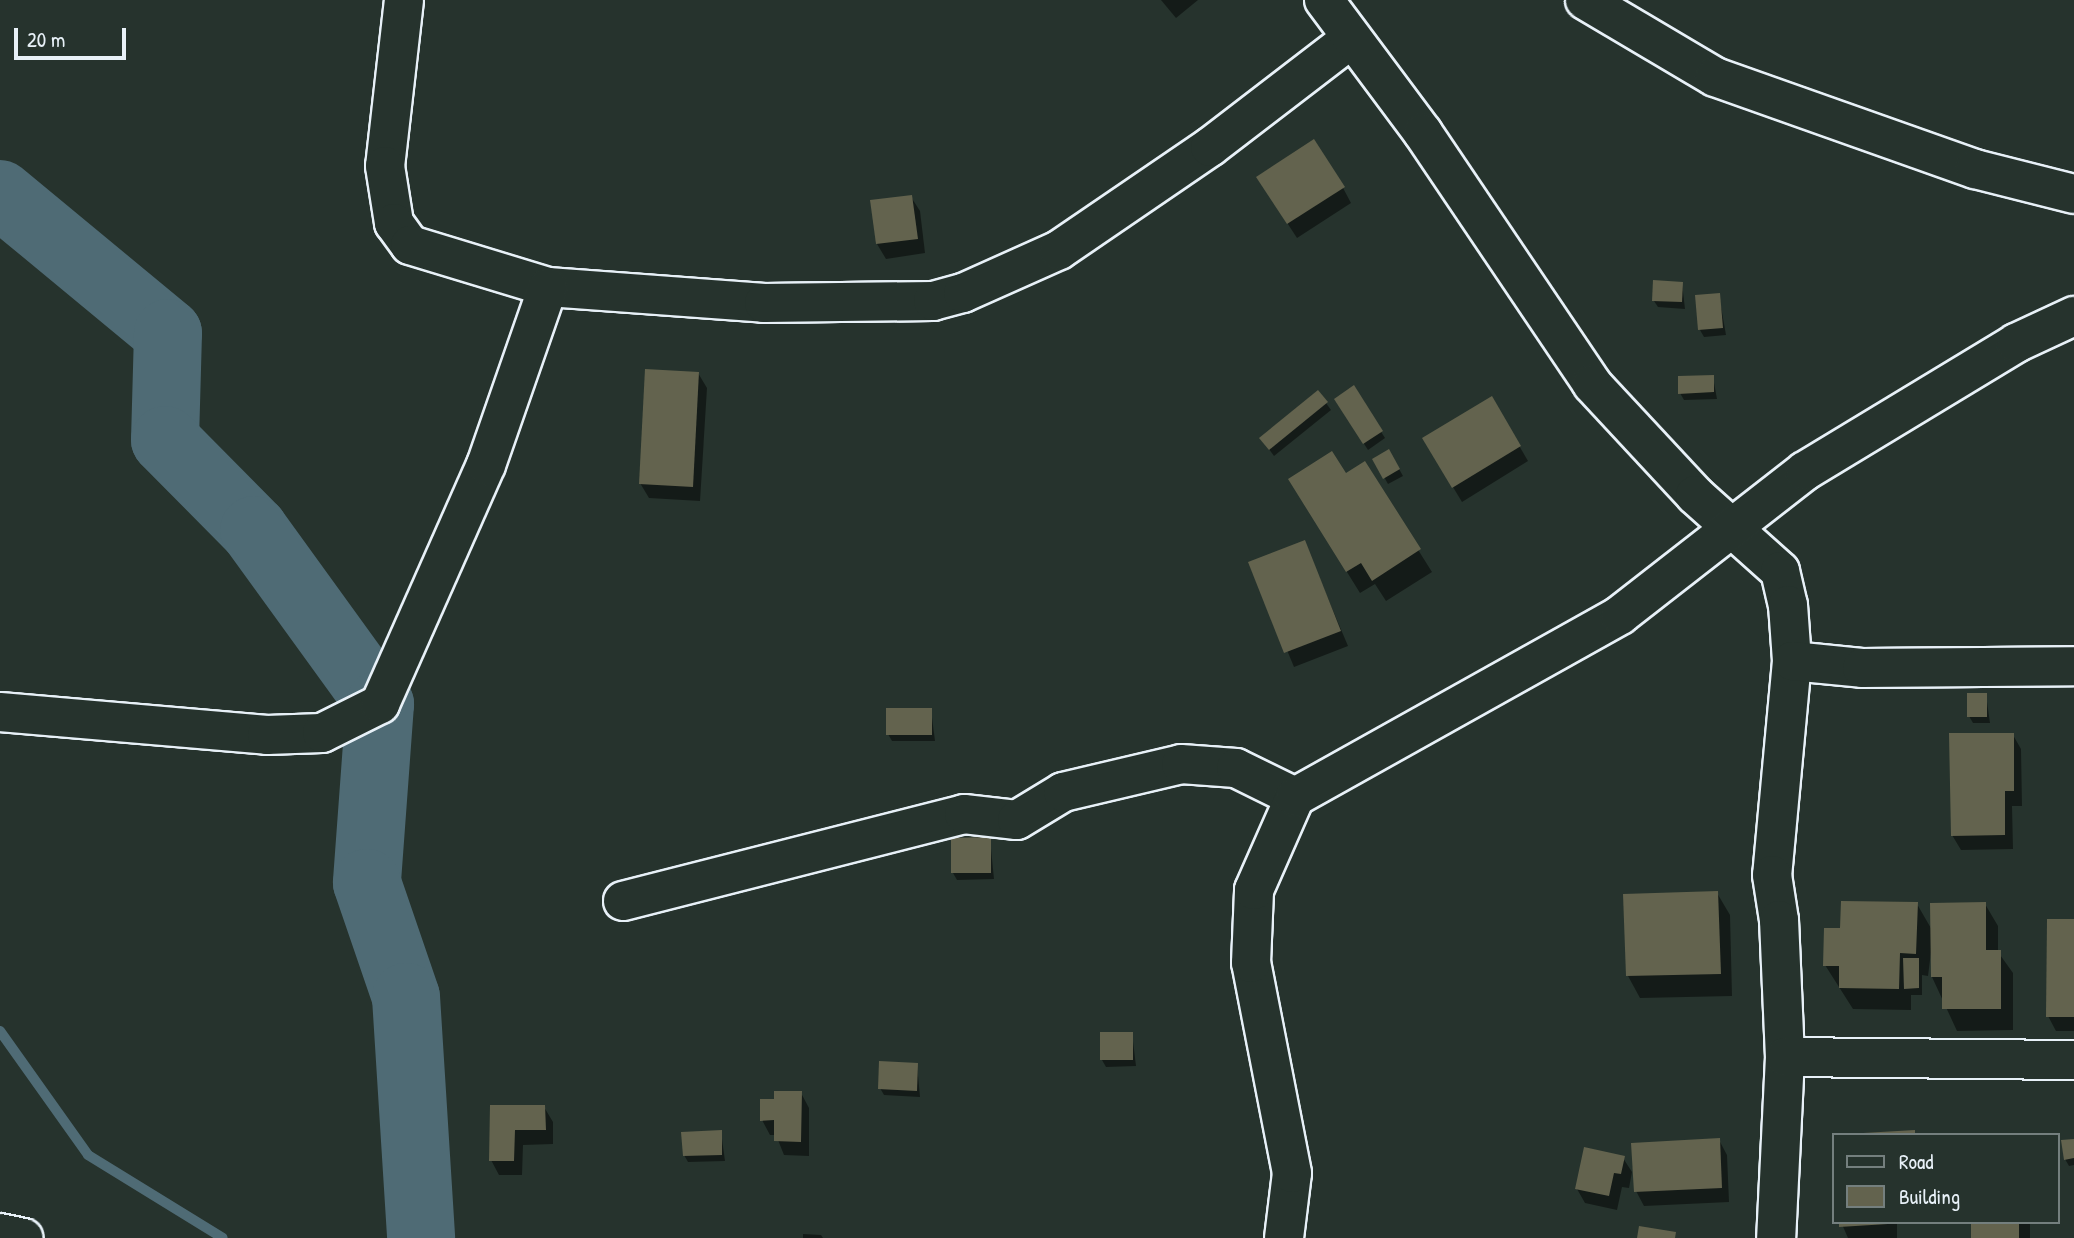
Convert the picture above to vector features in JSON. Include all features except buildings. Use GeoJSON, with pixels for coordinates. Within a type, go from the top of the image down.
{"type":"FeatureCollection","features":[{"type":"Feature","properties":{"kind":"street"},"geometry":{"type":"LineString","coordinates":[[404,0],[385,166],[394,223],[410,245],[430,254],[548,287],[764,303],[903,303],[963,293],[1059,250],[1210,148],[1351,39]]}},
{"type":"Feature","properties":{"kind":"street"},"geometry":{"type":"LineString","coordinates":[[1324,0],[1423,133],[1592,384],[1695,495],[1780,571],[1788,605],[1792,661],[1772,875],[1779,920],[1785,1056],[1776,1238]]}},
{"type":"Feature","properties":{"kind":"street"},"geometry":{"type":"LineString","coordinates":[[1594,2],[1715,77],[1975,169],[2074,194]]}},
{"type":"Feature","properties":{"kind":"street"},"geometry":{"type":"LineString","coordinates":[[0,712],[267,735],[322,733],[380,704],[486,465],[548,287]]}},
{"type":"Feature","properties":{"kind":"street"},"geometry":{"type":"LineString","coordinates":[[1284,1238],[1292,1173],[1251,963],[1254,890],[1296,797],[1620,615],[1736,529],[1805,471],[2016,343],[2074,316]]}},
{"type":"Feature","properties":{"kind":"street"},"geometry":{"type":"LineString","coordinates":[[1792,661],[1862,668],[2074,666]]}},
{"type":"Feature","properties":{"kind":"street"},"geometry":{"type":"LineString","coordinates":[[623,901],[964,814],[1017,820],[1063,792],[1181,764],[1236,768],[1296,797]]}},
{"type":"Feature","properties":{"kind":"street"},"geometry":{"type":"LineString","coordinates":[[1785,1056],[2074,1060]]}},
{"type":"Feature","properties":{"kind":"street"},"geometry":{"type":"LineString","coordinates":[[0,1233],[23,1238]]}},
{"type":"Feature","properties":{"kind":"waterway"},"geometry":{"type":"LineString","coordinates":[[0,194],[168,333],[165,440],[254,530],[380,704],[367,883],[406,997],[421,1238]]}},
{"type":"Feature","properties":{"kind":"waterway"},"geometry":{"type":"LineString","coordinates":[[0,1031],[88,1155],[223,1238]]}}]}
